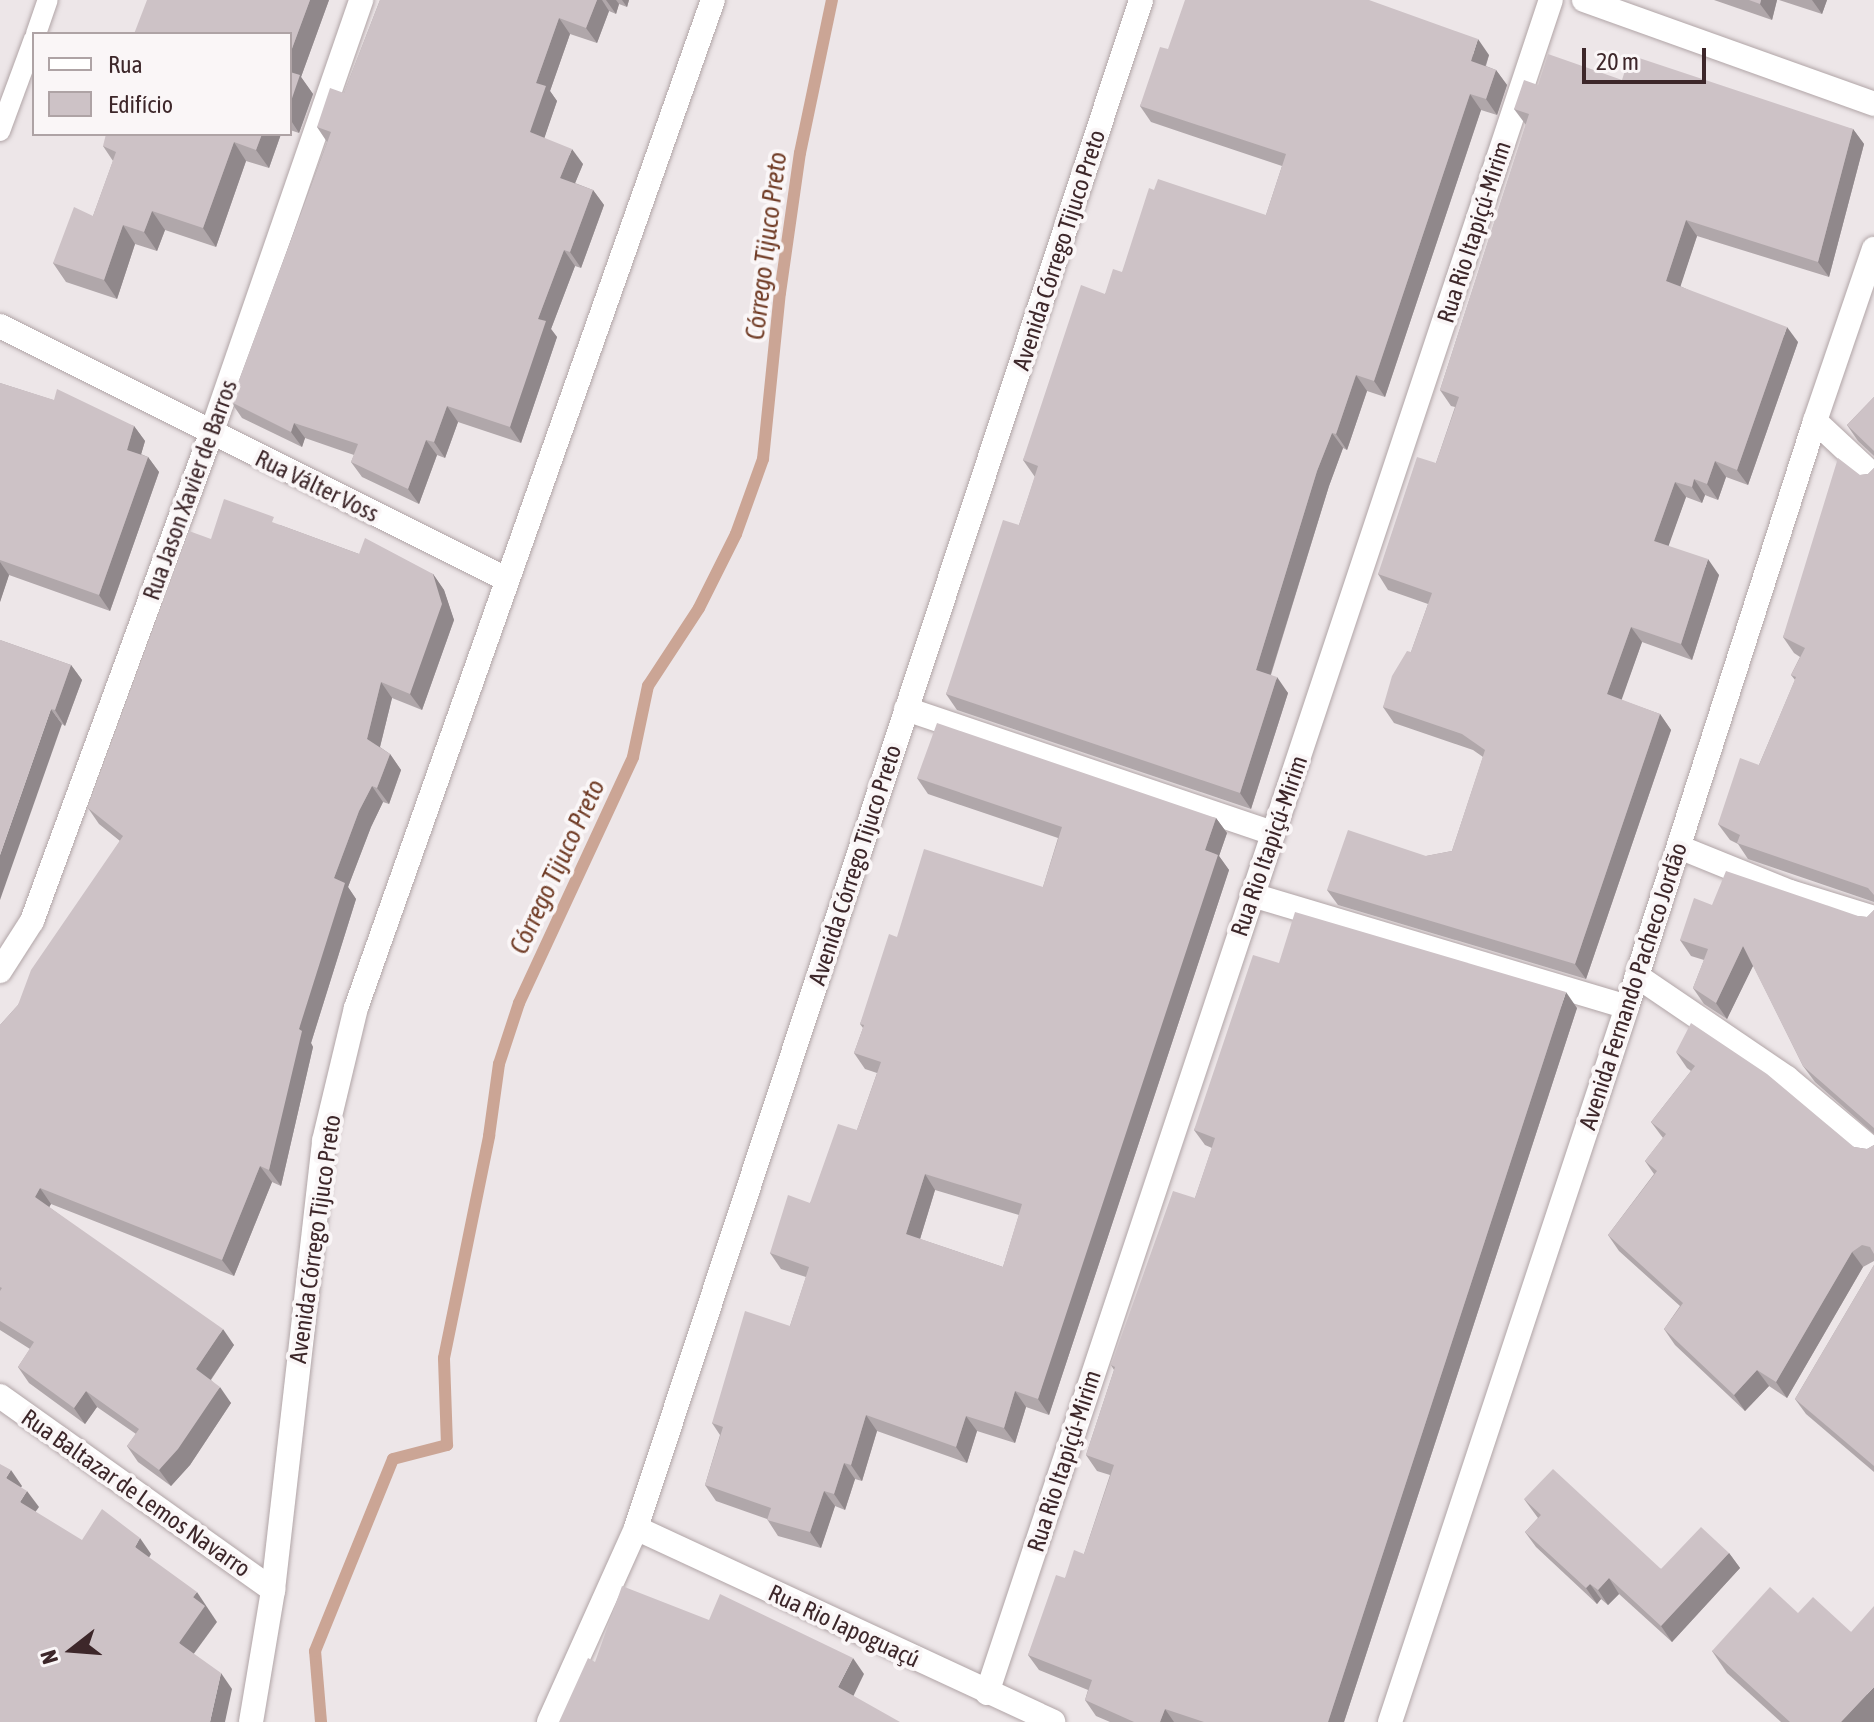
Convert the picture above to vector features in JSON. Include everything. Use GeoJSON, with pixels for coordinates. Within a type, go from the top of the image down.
{"type":"FeatureCollection","features":[{"type":"Feature","properties":{"kind":"street","name":"Rua Jason Xavier de Barros"},"geometry":{"type":"LineString","coordinates":[[0,971],[32,921],[211,434],[361,0]]}},
{"type":"Feature","properties":{"kind":"street","name":"Avenida Córrego Tijuco Preto"},"geometry":{"type":"LineString","coordinates":[[251,1722],[273,1590],[324,1141],[356,1008],[713,0]]}},
{"type":"Feature","properties":{"kind":"street","name":"Avenida Córrego Tijuco Preto"},"geometry":{"type":"LineString","coordinates":[[549,1722],[636,1528],[1141,0]]}},
{"type":"Feature","properties":{"kind":"street","name":"Rua Rio Itapiçú-Mirim"},"geometry":{"type":"LineString","coordinates":[[987,1693],[1551,0]]}},
{"type":"Feature","properties":{"kind":"street"},"geometry":{"type":"LineString","coordinates":[[1584,0],[1874,104]]}},
{"type":"Feature","properties":{"kind":"street","name":"Avenida Fernando Pacheco Jordão"},"geometry":{"type":"LineString","coordinates":[[1390,1722],[1874,249]]}},
{"type":"Feature","properties":{"kind":"street","name":"Rua Válter Voss"},"geometry":{"type":"LineString","coordinates":[[0,326],[506,579]]}},
{"type":"Feature","properties":{"kind":"street"},"geometry":{"type":"LineString","coordinates":[[1815,421],[1874,476]]}},
{"type":"Feature","properties":{"kind":"street"},"geometry":{"type":"LineString","coordinates":[[906,709],[1273,833]]}},
{"type":"Feature","properties":{"kind":"street"},"geometry":{"type":"LineString","coordinates":[[1679,847],[1790,892],[1874,918]]}},
{"type":"Feature","properties":{"kind":"street"},"geometry":{"type":"LineString","coordinates":[[1252,895],[1627,1007]]}},
{"type":"Feature","properties":{"kind":"street"},"geometry":{"type":"LineString","coordinates":[[1637,976],[1787,1078],[1874,1151]]}},
{"type":"Feature","properties":{"kind":"street","name":"Rua Baltazar de Lemos Navarro"},"geometry":{"type":"LineString","coordinates":[[0,1396],[273,1590]]}},
{"type":"Feature","properties":{"kind":"street","name":"Rua Rio Iapoguaçú"},"geometry":{"type":"LineString","coordinates":[[636,1528],[1053,1722]]}},
{"type":"Feature","properties":{"kind":"lane"},"geometry":{"type":"LineString","coordinates":[[36,32],[48,0]]}},
{"type":"Feature","properties":{"kind":"lane"},"geometry":{"type":"LineString","coordinates":[[0,131],[32,44]]}},
{"type":"Feature","properties":{"kind":"building"},"geometry":{"type":"Polygon","coordinates":[[[147,0],[310,0],[292,49],[292,32],[135,32],[147,0]]]}},
{"type":"Feature","properties":{"kind":"building"},"geometry":{"type":"Polygon","coordinates":[[[380,0],[597,0],[586,28],[559,18],[536,83],[546,86],[530,132],[572,149],[560,178],[593,190],[570,252],[564,250],[538,319],[546,321],[510,427],[447,406],[434,442],[426,440],[408,489],[351,462],[358,444],[294,423],[291,432],[231,402],[331,132],[317,127],[330,88],[344,93],[380,0]]]}},
{"type":"Feature","properties":{"kind":"building"},"geometry":{"type":"Polygon","coordinates":[[[1185,0],[1369,0],[1478,39],[1471,61],[1496,70],[1486,99],[1470,94],[1374,381],[1356,375],[1336,434],[1332,433],[1317,471],[1256,670],[1277,677],[1240,793],[946,694],[1003,520],[1019,525],[1038,466],[1023,460],[1081,285],[1105,294],[1113,269],[1122,272],[1149,188],[1154,190],[1158,179],[1266,215],[1286,154],[1140,106],[1160,47],[1168,49],[1185,0]]]}},
{"type":"Feature","properties":{"kind":"building"},"geometry":{"type":"Polygon","coordinates":[[[1548,54],[1622,80],[1630,55],[1853,129],[1818,262],[1686,220],[1666,281],[1787,327],[1737,470],[1715,461],[1707,484],[1694,479],[1692,487],[1675,482],[1654,541],[1708,559],[1681,644],[1631,627],[1607,694],[1660,714],[1575,964],[1327,890],[1348,830],[1426,856],[1452,851],[1485,750],[1462,734],[1383,707],[1392,676],[1407,651],[1411,652],[1432,593],[1378,574],[1417,457],[1436,463],[1459,397],[1440,390],[1529,114],[1514,109],[1524,80],[1538,85],[1548,54]]]}},
{"type":"Feature","properties":{"kind":"building"},"geometry":{"type":"Polygon","coordinates":[[[292,73],[300,75],[292,98],[292,73]]]}},
{"type":"Feature","properties":{"kind":"building"},"geometry":{"type":"Polygon","coordinates":[[[106,136],[261,136],[256,150],[234,142],[203,228],[152,211],[144,232],[123,225],[104,280],[53,263],[74,207],[93,216],[116,152],[103,146],[106,136]]]}},
{"type":"Feature","properties":{"kind":"building"},"geometry":{"type":"Polygon","coordinates":[[[0,383],[54,400],[57,389],[134,426],[127,450],[148,457],[99,595],[0,560],[0,383]]]}},
{"type":"Feature","properties":{"kind":"building"},"geometry":{"type":"Polygon","coordinates":[[[1874,397],[1874,451],[1847,425],[1874,397]]]}},
{"type":"Feature","properties":{"kind":"building"},"geometry":{"type":"Polygon","coordinates":[[[1838,458],[1860,475],[1868,474],[1874,468],[1874,895],[1868,888],[1737,843],[1740,835],[1718,824],[1740,758],[1759,765],[1796,677],[1791,675],[1805,648],[1783,637],[1838,458]]]}},
{"type":"Feature","properties":{"kind":"building"},"geometry":{"type":"Polygon","coordinates":[[[224,499],[274,517],[272,522],[359,554],[365,538],[433,574],[442,604],[410,694],[381,682],[367,739],[390,754],[377,788],[372,786],[359,811],[334,878],[345,883],[299,1029],[302,1031],[269,1170],[260,1166],[222,1260],[40,1188],[35,1197],[223,1329],[196,1369],[220,1387],[178,1449],[159,1470],[127,1446],[139,1429],[86,1391],[74,1408],[18,1367],[34,1342],[0,1321],[0,1025],[18,1005],[31,970],[123,836],[88,808],[189,531],[211,539],[224,499]]]}},
{"type":"Feature","properties":{"kind":"building"},"geometry":{"type":"Polygon","coordinates":[[[0,640],[71,665],[55,710],[51,709],[0,855],[0,640]]]}},
{"type":"Feature","properties":{"kind":"building"},"geometry":{"type":"Polygon","coordinates":[[[937,723],[1216,818],[1205,850],[1218,855],[1038,1399],[1015,1391],[1004,1428],[966,1416],[956,1447],[866,1415],[851,1465],[844,1463],[834,1494],[824,1491],[810,1532],[767,1520],[771,1508],[705,1485],[723,1427],[712,1423],[745,1311],[790,1326],[809,1267],[770,1253],[788,1195],[810,1203],[838,1124],[857,1130],[881,1062],[854,1053],[864,1025],[860,1024],[889,934],[897,937],[924,849],[1043,887],[1062,827],[917,778],[937,723]],[[925,1174],[906,1234],[1003,1267],[1022,1204],[925,1174]]]}},
{"type":"Feature","properties":{"kind":"building"},"geometry":{"type":"Polygon","coordinates":[[[1726,871],[1858,916],[1867,917],[1874,910],[1874,1128],[1803,1066],[1743,946],[1716,1003],[1693,988],[1708,949],[1680,940],[1694,898],[1712,905],[1726,871]]]}},
{"type":"Feature","properties":{"kind":"building"},"geometry":{"type":"Polygon","coordinates":[[[1295,912],[1566,992],[1328,1722],[1204,1722],[1165,1709],[1160,1722],[1134,1722],[1085,1700],[1092,1680],[1028,1655],[1056,1575],[1065,1578],[1074,1550],[1084,1554],[1114,1465],[1086,1455],[1115,1367],[1111,1365],[1173,1191],[1195,1198],[1215,1138],[1194,1130],[1253,955],[1279,963],[1295,912]]]}},
{"type":"Feature","properties":{"kind":"building"},"geometry":{"type":"Polygon","coordinates":[[[1691,1023],[1767,1074],[1854,1147],[1867,1149],[1874,1145],[1874,1254],[1870,1247],[1862,1245],[1852,1252],[1776,1382],[1757,1370],[1734,1395],[1664,1329],[1683,1303],[1608,1235],[1657,1171],[1645,1161],[1666,1134],[1651,1122],[1695,1066],[1676,1052],[1691,1023]]]}},
{"type":"Feature","properties":{"kind":"building"},"geometry":{"type":"Polygon","coordinates":[[[1874,1265],[1874,1466],[1795,1399],[1874,1265]]]}},
{"type":"Feature","properties":{"kind":"building"},"geometry":{"type":"Polygon","coordinates":[[[0,1464],[11,1470],[6,1478],[27,1491],[20,1502],[82,1540],[102,1509],[140,1538],[135,1547],[197,1592],[193,1597],[205,1606],[179,1643],[221,1673],[210,1722],[0,1722],[0,1464]]]}},
{"type":"Feature","properties":{"kind":"building"},"geometry":{"type":"Polygon","coordinates":[[[1553,1469],[1661,1569],[1701,1527],[1729,1553],[1661,1626],[1609,1578],[1598,1590],[1590,1584],[1586,1588],[1525,1532],[1541,1515],[1524,1499],[1553,1469]]]}},
{"type":"Feature","properties":{"kind":"building"},"geometry":{"type":"Polygon","coordinates":[[[622,1586],[709,1620],[720,1594],[853,1658],[838,1687],[900,1722],[559,1722],[588,1658],[595,1662],[622,1586]]]}},
{"type":"Feature","properties":{"kind":"building"},"geometry":{"type":"Polygon","coordinates":[[[1770,1587],[1798,1613],[1813,1597],[1851,1632],[1874,1606],[1874,1687],[1841,1722],[1790,1722],[1712,1651],[1770,1587]]]}},
{"type":"Feature","properties":{"kind":"waterway","name":"Córrego Tijuco Preto"},"geometry":{"type":"LineString","coordinates":[[321,1722],[315,1651],[393,1459],[447,1445],[444,1358],[489,1136],[499,1064],[519,1003],[633,757],[648,686],[699,608],[736,534],[763,459],[780,293],[800,153],[832,0]]}}]}
